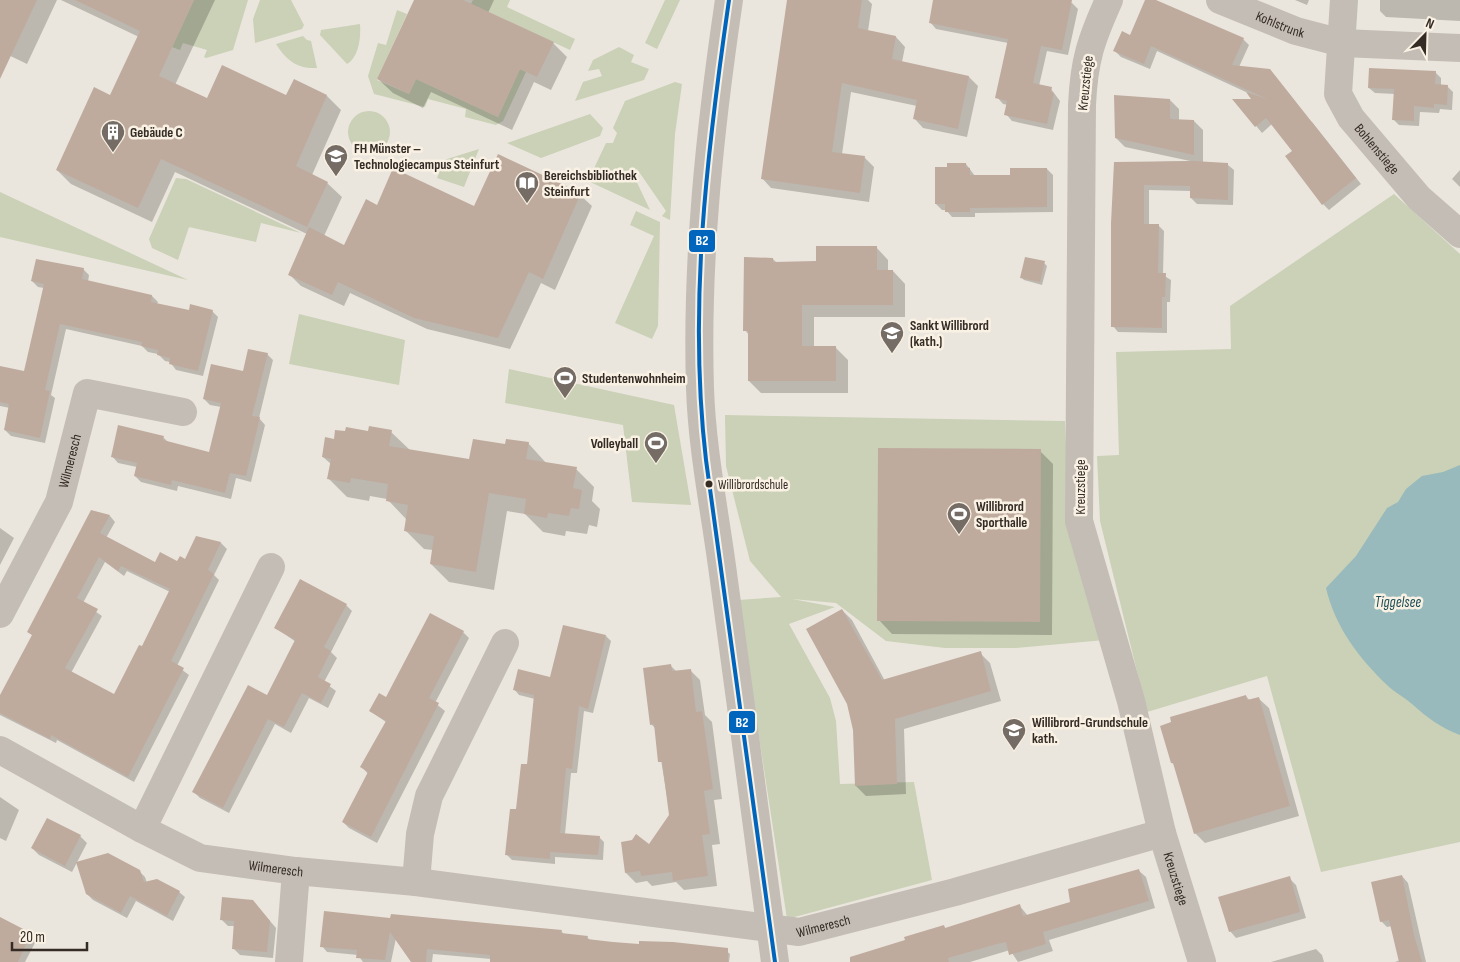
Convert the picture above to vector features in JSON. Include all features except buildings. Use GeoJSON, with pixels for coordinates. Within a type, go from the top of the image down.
{"type":"FeatureCollection","features":[{"type":"Feature","properties":{"kind":"street"},"geometry":{"type":"LineString","coordinates":[[729,0],[718,83],[706,204],[701,291],[700,388],[710,483],[775,962]]}},
{"type":"Feature","properties":{"kind":"street","name":"Kreuzstiege"},"geometry":{"type":"LineString","coordinates":[[1109,0],[1090,43],[1082,97],[1079,521],[1131,701],[1162,833],[1202,962]]}},
{"type":"Feature","properties":{"kind":"street","name":"Kohlstrunk"},"geometry":{"type":"LineString","coordinates":[[1220,0],[1296,31],[1342,43],[1460,48]]}},
{"type":"Feature","properties":{"kind":"street","name":"Bohlenstiege"},"geometry":{"type":"LineString","coordinates":[[1344,0],[1338,94],[1352,118],[1419,198],[1460,234]]}},
{"type":"Feature","properties":{"kind":"street","name":"Wilmeresch"},"geometry":{"type":"LineString","coordinates":[[0,614],[59,502],[87,393],[184,412]]}},
{"type":"Feature","properties":{"kind":"street"},"geometry":{"type":"LineString","coordinates":[[142,829],[271,567]]}},
{"type":"Feature","properties":{"kind":"street"},"geometry":{"type":"LineString","coordinates":[[416,882],[420,834],[429,796],[505,643]]}},
{"type":"Feature","properties":{"kind":"street","name":"Wilmeresch"},"geometry":{"type":"LineString","coordinates":[[0,750],[142,829],[200,858],[296,871],[416,882],[799,932],[955,892],[1162,833]]}},
{"type":"Feature","properties":{"kind":"street"},"geometry":{"type":"LineString","coordinates":[[289,962],[296,871]]}},
{"type":"Feature","properties":{"kind":"green space"},"geometry":{"type":"Polygon","coordinates":[[[194,0],[248,0],[233,50],[206,58],[204,57],[207,50],[183,43],[180,50],[172,47],[194,0]]]}},
{"type":"Feature","properties":{"kind":"green space"},"geometry":{"type":"Polygon","coordinates":[[[260,0],[291,0],[304,25],[302,29],[255,43],[253,19],[260,0]]]}},
{"type":"Feature","properties":{"kind":"green space"},"geometry":{"type":"Polygon","coordinates":[[[473,0],[510,0],[507,7],[575,39],[570,50],[471,4],[473,0]]]}},
{"type":"Feature","properties":{"kind":"green space"},"geometry":{"type":"Polygon","coordinates":[[[665,0],[680,0],[657,49],[645,43],[665,0]]]}},
{"type":"Feature","properties":{"kind":"green space"},"geometry":{"type":"Polygon","coordinates":[[[397,10],[407,14],[377,80],[409,94],[416,79],[498,117],[520,69],[526,72],[503,121],[496,125],[465,117],[466,109],[428,99],[425,107],[374,94],[368,76],[378,43],[386,45],[397,10]]]}},
{"type":"Feature","properties":{"kind":"green space"},"geometry":{"type":"Polygon","coordinates":[[[360,24],[357,52],[347,64],[320,35],[321,30],[360,24]]]}},
{"type":"Feature","properties":{"kind":"green space"},"geometry":{"type":"Polygon","coordinates":[[[303,36],[311,41],[317,68],[298,65],[288,59],[276,44],[303,36]]]}},
{"type":"Feature","properties":{"kind":"green space"},"geometry":{"type":"Polygon","coordinates":[[[619,47],[634,55],[631,62],[649,69],[644,80],[575,101],[583,82],[602,76],[599,69],[588,71],[593,60],[619,47]]]}},
{"type":"Feature","properties":{"kind":"green space"},"geometry":{"type":"Polygon","coordinates":[[[675,82],[682,84],[675,134],[670,220],[662,216],[666,211],[637,169],[632,172],[650,210],[588,181],[606,143],[613,143],[617,133],[613,128],[625,101],[675,82]]]}},
{"type":"Feature","properties":{"kind":"green space"},"geometry":{"type":"Polygon","coordinates":[[[369,111],[384,117],[390,132],[384,147],[369,153],[354,147],[348,132],[354,117],[369,111]]]}},
{"type":"Feature","properties":{"kind":"green space"},"geometry":{"type":"Polygon","coordinates":[[[590,114],[603,128],[600,136],[541,158],[507,143],[590,114]]]}},
{"type":"Feature","properties":{"kind":"green space"},"geometry":{"type":"Polygon","coordinates":[[[479,149],[464,187],[437,178],[444,160],[479,149]]]}},
{"type":"Feature","properties":{"kind":"green space"},"geometry":{"type":"Polygon","coordinates":[[[176,178],[186,179],[301,233],[261,223],[256,242],[189,227],[178,260],[152,248],[149,239],[176,178]]]}},
{"type":"Feature","properties":{"kind":"green space"},"geometry":{"type":"Polygon","coordinates":[[[0,192],[188,280],[0,237],[0,192]]]}},
{"type":"Feature","properties":{"kind":"green space"},"geometry":{"type":"Polygon","coordinates":[[[1394,194],[1460,254],[1460,842],[1321,872],[1267,676],[1147,712],[1100,521],[1097,456],[1119,455],[1116,352],[1231,349],[1230,306],[1394,194]]]}},
{"type":"Feature","properties":{"kind":"green space"},"geometry":{"type":"Polygon","coordinates":[[[636,211],[660,222],[658,326],[652,339],[615,323],[654,236],[630,225],[636,211]]]}},
{"type":"Feature","properties":{"kind":"green space"},"geometry":{"type":"Polygon","coordinates":[[[299,314],[405,340],[399,385],[289,364],[299,314]]]}},
{"type":"Feature","properties":{"kind":"green space"},"geometry":{"type":"Polygon","coordinates":[[[509,369],[674,405],[691,505],[632,502],[623,425],[505,403],[509,369]]]}},
{"type":"Feature","properties":{"kind":"green space"},"geometry":{"type":"Polygon","coordinates":[[[725,415],[1065,421],[1069,522],[1105,640],[1016,648],[945,648],[886,641],[836,603],[792,599],[835,607],[789,624],[830,698],[836,721],[840,784],[914,782],[932,880],[787,919],[738,600],[781,597],[750,561],[726,466],[725,415]]]}},
{"type":"Feature","properties":{"kind":"water","name":"Tiggelsee"},"geometry":{"type":"Polygon","coordinates":[[[1460,465],[1460,735],[1429,718],[1390,688],[1377,675],[1349,641],[1335,616],[1326,588],[1356,556],[1387,508],[1398,502],[1406,489],[1422,476],[1443,472],[1460,465]]]}},
{"type":"Feature","properties":{"kind":"transit line","name":"B2"},"geometry":{"type":"LineString","coordinates":[[729,0],[707,172],[702,230],[699,345],[701,403],[706,460],[775,962]]}},
{"type":"Feature","properties":{"kind":"place","name":"Gebäude C"},"geometry":{"type":"Point","coordinates":[113,153]}},
{"type":"Feature","properties":{"kind":"place","name":"FH Münster – Technologiecampus Steinfurt"},"geometry":{"type":"Point","coordinates":[336,177]}},
{"type":"Feature","properties":{"kind":"place","name":"Bereichsbibliothek Steinfurt"},"geometry":{"type":"Point","coordinates":[527,204]}},
{"type":"Feature","properties":{"kind":"place","name":"Sankt Willibrord (kath.)"},"geometry":{"type":"Point","coordinates":[892,354]}},
{"type":"Feature","properties":{"kind":"place","name":"Studentenwohnheim"},"geometry":{"type":"Point","coordinates":[565,399]}},
{"type":"Feature","properties":{"kind":"place","name":"Volleyball"},"geometry":{"type":"Point","coordinates":[656,464]}},
{"type":"Feature","properties":{"kind":"place","name":"Willibrordschule"},"geometry":{"type":"Point","coordinates":[709,484]}},
{"type":"Feature","properties":{"kind":"place","name":"Willibrord Sporthalle"},"geometry":{"type":"Point","coordinates":[959,535]}},
{"type":"Feature","properties":{"kind":"place","name":"Willibrord-Grundschule kath."},"geometry":{"type":"Point","coordinates":[1014,751]}}]}
